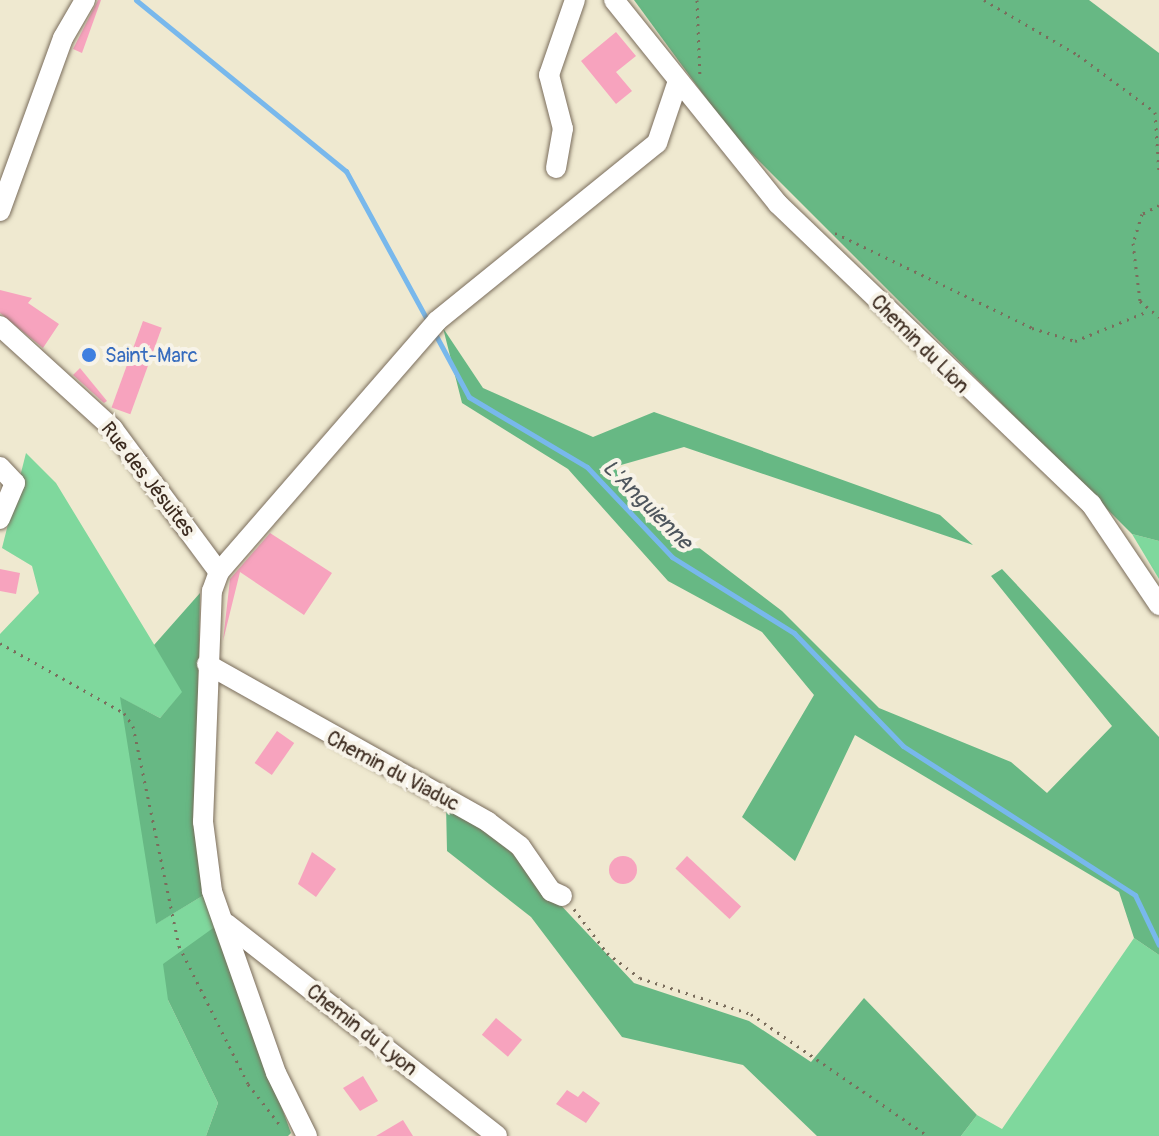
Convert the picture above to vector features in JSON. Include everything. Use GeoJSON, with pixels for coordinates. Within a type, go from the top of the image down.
{"type":"FeatureCollection","features":[{"type":"Feature","properties":{"kind":"street"},"geometry":{"type":"LineString","coordinates":[[0,211],[63,38],[85,0]]}},
{"type":"Feature","properties":{"kind":"street"},"geometry":{"type":"LineString","coordinates":[[556,168],[563,129],[549,75],[575,0]]}},
{"type":"Feature","properties":{"kind":"street","name":"Chemin du Lion"},"geometry":{"type":"LineString","coordinates":[[614,0],[677,84],[778,204],[967,391],[1052,462],[1091,504],[1159,605]]}},
{"type":"Feature","properties":{"kind":"street"},"geometry":{"type":"LineString","coordinates":[[303,1130],[227,924],[204,846],[207,664],[219,572],[432,326],[657,143],[677,84]]}},
{"type":"Feature","properties":{"kind":"street","name":"Rue des Jésuites"},"geometry":{"type":"LineString","coordinates":[[0,326],[113,429],[219,572]]}},
{"type":"Feature","properties":{"kind":"street"},"geometry":{"type":"LineString","coordinates":[[0,467],[15,483],[0,519]]}},
{"type":"Feature","properties":{"kind":"street","name":"Chemin du Viaduc"},"geometry":{"type":"LineString","coordinates":[[207,664],[488,822],[520,846],[551,891],[562,896]]}},
{"type":"Feature","properties":{"kind":"street","name":"Chemin du Lyon"},"geometry":{"type":"LineString","coordinates":[[227,924],[497,1136]]}},
{"type":"Feature","properties":{"kind":"path"},"geometry":{"type":"LineString","coordinates":[[677,84],[695,89],[702,70],[697,0]]}},
{"type":"Feature","properties":{"kind":"path"},"geometry":{"type":"LineString","coordinates":[[984,0],[1157,112],[1159,172]]}},
{"type":"Feature","properties":{"kind":"path"},"geometry":{"type":"LineString","coordinates":[[1146,312],[1136,286],[1134,227],[1159,205]]}},
{"type":"Feature","properties":{"kind":"path"},"geometry":{"type":"LineString","coordinates":[[831,232],[1032,328],[1075,341],[1146,312],[1159,317]]}},
{"type":"Feature","properties":{"kind":"path"},"geometry":{"type":"LineString","coordinates":[[0,643],[124,713],[133,726],[179,946],[248,1084],[284,1131],[303,1130]]}},
{"type":"Feature","properties":{"kind":"path"},"geometry":{"type":"LineString","coordinates":[[562,896],[607,953],[640,978],[751,1014],[928,1136]]}},
{"type":"Feature","properties":{"kind":"green space"},"geometry":{"type":"Polygon","coordinates":[[[634,0],[1089,0],[1159,53],[1159,541],[1132,534],[733,135],[634,0]]]}},
{"type":"Feature","properties":{"kind":"green space"},"geometry":{"type":"Polygon","coordinates":[[[443,328],[483,388],[593,437],[654,412],[940,515],[973,545],[684,447],[614,467],[643,505],[782,611],[879,708],[1011,762],[1047,793],[1112,726],[991,576],[1002,569],[1159,737],[1159,955],[1134,938],[1119,892],[855,735],[795,861],[742,817],[814,695],[762,632],[668,581],[568,469],[462,403],[443,328]]]}},
{"type":"Feature","properties":{"kind":"green space"},"geometry":{"type":"Polygon","coordinates":[[[26,453],[56,483],[183,692],[160,718],[121,698],[157,923],[204,895],[216,926],[168,1000],[218,1103],[206,1136],[0,1136],[0,634],[39,593],[32,566],[2,548],[26,453]]]}},
{"type":"Feature","properties":{"kind":"green space"},"geometry":{"type":"Polygon","coordinates":[[[1132,534],[1159,541],[1159,579],[1132,534]]]}},
{"type":"Feature","properties":{"kind":"green space"},"geometry":{"type":"Polygon","coordinates":[[[200,593],[196,837],[204,895],[156,924],[120,697],[160,718],[182,692],[154,645],[200,593]]]}},
{"type":"Feature","properties":{"kind":"green space"},"geometry":{"type":"Polygon","coordinates":[[[446,805],[492,832],[634,983],[749,1021],[811,1062],[864,998],[977,1115],[961,1136],[817,1136],[743,1065],[622,1037],[531,917],[447,851],[446,805]]]}},
{"type":"Feature","properties":{"kind":"green space"},"geometry":{"type":"Polygon","coordinates":[[[216,926],[291,1133],[288,1136],[206,1136],[218,1103],[168,1000],[163,964],[216,926]]]}},
{"type":"Feature","properties":{"kind":"green space"},"geometry":{"type":"Polygon","coordinates":[[[1134,938],[1159,955],[1159,1136],[961,1136],[977,1115],[1002,1129],[1134,938]]]}},
{"type":"Feature","properties":{"kind":"building"},"geometry":{"type":"Polygon","coordinates":[[[98,0],[101,0],[82,53],[73,49],[98,0]]]}},
{"type":"Feature","properties":{"kind":"building"},"geometry":{"type":"Polygon","coordinates":[[[616,32],[636,56],[616,72],[632,91],[616,104],[581,61],[616,32]]]}},
{"type":"Feature","properties":{"kind":"building"},"geometry":{"type":"Polygon","coordinates":[[[0,290],[32,298],[28,303],[59,324],[43,348],[0,313],[0,290]]]}},
{"type":"Feature","properties":{"kind":"building"},"geometry":{"type":"Polygon","coordinates":[[[143,321],[162,328],[130,414],[112,407],[143,321]]]}},
{"type":"Feature","properties":{"kind":"building"},"geometry":{"type":"Polygon","coordinates":[[[80,368],[107,401],[104,403],[73,375],[80,368]]]}},
{"type":"Feature","properties":{"kind":"building"},"geometry":{"type":"Polygon","coordinates":[[[270,533],[332,573],[304,615],[240,572],[223,641],[230,579],[270,533]]]}},
{"type":"Feature","properties":{"kind":"building"},"geometry":{"type":"Polygon","coordinates":[[[0,569],[20,573],[16,594],[0,591],[0,569]]]}},
{"type":"Feature","properties":{"kind":"building"},"geometry":{"type":"Polygon","coordinates":[[[277,731],[294,743],[272,775],[255,763],[277,731]]]}},
{"type":"Feature","properties":{"kind":"building"},"geometry":{"type":"Polygon","coordinates":[[[312,852],[336,869],[316,897],[298,884],[312,852]]]}},
{"type":"Feature","properties":{"kind":"building"},"geometry":{"type":"Polygon","coordinates":[[[623,856],[633,860],[637,870],[633,880],[623,884],[613,880],[609,870],[613,860],[623,856]]]}},
{"type":"Feature","properties":{"kind":"building"},"geometry":{"type":"Polygon","coordinates":[[[687,856],[741,906],[730,919],[675,868],[687,856]]]}},
{"type":"Feature","properties":{"kind":"building"},"geometry":{"type":"Polygon","coordinates":[[[496,1018],[522,1040],[508,1057],[482,1035],[496,1018]]]}},
{"type":"Feature","properties":{"kind":"building"},"geometry":{"type":"Polygon","coordinates":[[[363,1076],[378,1101],[360,1111],[343,1088],[363,1076]]]}},
{"type":"Feature","properties":{"kind":"building"},"geometry":{"type":"Polygon","coordinates":[[[567,1090],[578,1097],[583,1091],[600,1103],[586,1123],[556,1104],[567,1090]]]}},
{"type":"Feature","properties":{"kind":"building"},"geometry":{"type":"Polygon","coordinates":[[[403,1120],[413,1136],[376,1136],[403,1120]]]}},
{"type":"Feature","properties":{"kind":"waterway","name":"L'Anguienne"},"geometry":{"type":"LineString","coordinates":[[136,0],[346,171],[429,323]]}},
{"type":"Feature","properties":{"kind":"waterway","name":"L'Anguienne"},"geometry":{"type":"LineString","coordinates":[[434,332],[469,397],[587,467],[672,557],[794,633],[903,746],[1135,895],[1159,945]]}},
{"type":"Feature","properties":{"kind":"place","name":"Saint-Marc"},"geometry":{"type":"Point","coordinates":[89,355]}}]}
